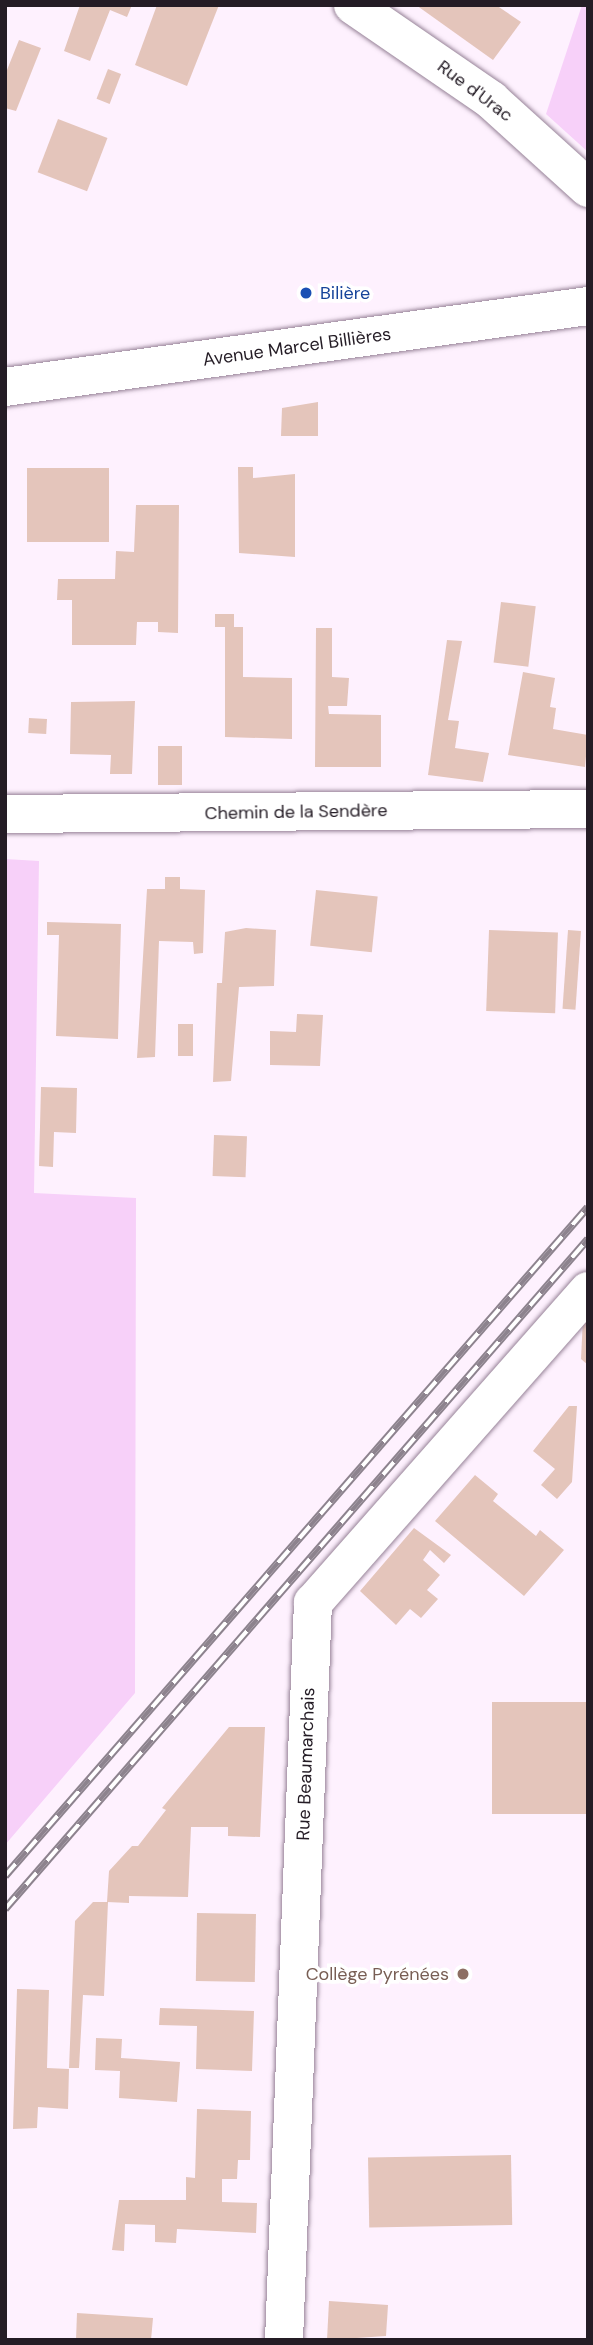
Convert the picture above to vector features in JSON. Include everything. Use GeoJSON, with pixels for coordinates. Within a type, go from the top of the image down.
{"type":"FeatureCollection","features":[{"type":"Feature","properties":{"kind":"street","name":"Rue d'Urac"},"geometry":{"type":"LineString","coordinates":[[354,5],[491,100],[588,188]]}},
{"type":"Feature","properties":{"kind":"street","name":"Avenue Marcel Billières"},"geometry":{"type":"LineString","coordinates":[[5,387],[588,306]]}},
{"type":"Feature","properties":{"kind":"street","name":"Chemin de la Sendère"},"geometry":{"type":"LineString","coordinates":[[5,814],[588,809]]}},
{"type":"Feature","properties":{"kind":"street","name":"Rue Beaumarchais"},"geometry":{"type":"LineString","coordinates":[[284,2340],[313,1603],[588,1292]]}},
{"type":"Feature","properties":{"kind":"shaded area"},"geometry":{"type":"Polygon","coordinates":[[[582,5],[588,5],[588,152],[546,114],[582,5]]]}},
{"type":"Feature","properties":{"kind":"shaded area"},"geometry":{"type":"Polygon","coordinates":[[[5,859],[39,861],[34,1193],[136,1198],[135,1693],[5,1845],[5,859]]]}},
{"type":"Feature","properties":{"kind":"building"},"geometry":{"type":"Polygon","coordinates":[[[80,5],[132,5],[127,17],[110,10],[90,61],[64,51],[80,5]]]}},
{"type":"Feature","properties":{"kind":"building"},"geometry":{"type":"Polygon","coordinates":[[[157,5],[219,5],[187,86],[135,65],[157,5]]]}},
{"type":"Feature","properties":{"kind":"building"},"geometry":{"type":"Polygon","coordinates":[[[416,5],[496,5],[521,22],[493,60],[416,5]]]}},
{"type":"Feature","properties":{"kind":"building"},"geometry":{"type":"Polygon","coordinates":[[[19,40],[41,48],[16,111],[5,108],[5,75],[19,40]]]}},
{"type":"Feature","properties":{"kind":"building"},"geometry":{"type":"Polygon","coordinates":[[[108,69],[121,74],[110,104],[97,99],[108,69]]]}},
{"type":"Feature","properties":{"kind":"building"},"geometry":{"type":"Polygon","coordinates":[[[58,119],[107,138],[87,191],[38,172],[58,119]]]}},
{"type":"Feature","properties":{"kind":"building"},"geometry":{"type":"Polygon","coordinates":[[[318,402],[318,436],[281,436],[282,408],[318,402]]]}},
{"type":"Feature","properties":{"kind":"building"},"geometry":{"type":"Polygon","coordinates":[[[238,467],[253,467],[253,478],[295,474],[295,557],[239,553],[238,467]]]}},
{"type":"Feature","properties":{"kind":"building"},"geometry":{"type":"Polygon","coordinates":[[[27,468],[109,468],[109,542],[27,542],[27,468]]]}},
{"type":"Feature","properties":{"kind":"building"},"geometry":{"type":"Polygon","coordinates":[[[136,505],[179,505],[178,633],[158,632],[158,622],[137,622],[136,645],[72,645],[72,600],[57,600],[58,579],[115,579],[116,551],[134,552],[136,505]]]}},
{"type":"Feature","properties":{"kind":"building"},"geometry":{"type":"Polygon","coordinates":[[[501,602],[536,606],[528,667],[494,663],[501,602]]]}},
{"type":"Feature","properties":{"kind":"building"},"geometry":{"type":"Polygon","coordinates":[[[215,614],[234,614],[234,627],[243,627],[243,677],[292,678],[292,739],[225,737],[225,627],[215,627],[215,614]]]}},
{"type":"Feature","properties":{"kind":"building"},"geometry":{"type":"Polygon","coordinates":[[[316,628],[332,628],[332,677],[349,678],[347,706],[328,706],[329,714],[381,715],[381,767],[315,767],[316,628]]]}},
{"type":"Feature","properties":{"kind":"building"},"geometry":{"type":"Polygon","coordinates":[[[447,640],[462,641],[448,720],[459,721],[455,748],[489,753],[483,782],[428,775],[447,640]]]}},
{"type":"Feature","properties":{"kind":"building"},"geometry":{"type":"Polygon","coordinates":[[[523,672],[555,678],[550,707],[556,708],[553,729],[588,735],[585,767],[508,755],[523,672]]]}},
{"type":"Feature","properties":{"kind":"building"},"geometry":{"type":"Polygon","coordinates":[[[135,701],[132,774],[110,774],[111,755],[70,754],[71,702],[135,701]]]}},
{"type":"Feature","properties":{"kind":"building"},"geometry":{"type":"Polygon","coordinates":[[[29,718],[47,719],[46,734],[28,733],[29,718]]]}},
{"type":"Feature","properties":{"kind":"building"},"geometry":{"type":"Polygon","coordinates":[[[158,746],[182,746],[182,785],[158,785],[158,746]]]}},
{"type":"Feature","properties":{"kind":"building"},"geometry":{"type":"Polygon","coordinates":[[[165,877],[180,877],[180,889],[205,890],[203,953],[194,954],[193,942],[159,941],[155,1057],[137,1058],[147,889],[165,889],[165,877]]]}},
{"type":"Feature","properties":{"kind":"building"},"geometry":{"type":"Polygon","coordinates":[[[316,890],[378,896],[372,952],[310,946],[316,890]]]}},
{"type":"Feature","properties":{"kind":"building"},"geometry":{"type":"Polygon","coordinates":[[[47,922],[121,924],[118,1039],[56,1036],[59,935],[47,935],[47,922]]]}},
{"type":"Feature","properties":{"kind":"building"},"geometry":{"type":"Polygon","coordinates":[[[246,928],[276,930],[274,986],[239,987],[231,1081],[213,1082],[217,983],[222,983],[225,932],[246,928]]]}},
{"type":"Feature","properties":{"kind":"building"},"geometry":{"type":"Polygon","coordinates":[[[489,930],[558,932],[555,1013],[486,1011],[489,930]]]}},
{"type":"Feature","properties":{"kind":"building"},"geometry":{"type":"Polygon","coordinates":[[[568,930],[581,931],[575,1010],[562,1009],[568,930]]]}},
{"type":"Feature","properties":{"kind":"building"},"geometry":{"type":"Polygon","coordinates":[[[297,1014],[323,1015],[320,1066],[270,1065],[270,1031],[296,1032],[297,1014]]]}},
{"type":"Feature","properties":{"kind":"building"},"geometry":{"type":"Polygon","coordinates":[[[178,1024],[193,1024],[193,1056],[178,1056],[178,1024]]]}},
{"type":"Feature","properties":{"kind":"building"},"geometry":{"type":"Polygon","coordinates":[[[41,1087],[77,1088],[76,1133],[54,1132],[53,1167],[39,1166],[41,1087]]]}},
{"type":"Feature","properties":{"kind":"building"},"geometry":{"type":"Polygon","coordinates":[[[214,1135],[247,1136],[246,1177],[213,1176],[214,1135]]]}},
{"type":"Feature","properties":{"kind":"building"},"geometry":{"type":"Polygon","coordinates":[[[588,1312],[588,1365],[581,1359],[583,1318],[588,1312]]]}},
{"type":"Feature","properties":{"kind":"building"},"geometry":{"type":"Polygon","coordinates":[[[569,1406],[577,1406],[572,1482],[557,1499],[541,1485],[555,1469],[533,1451],[569,1406]]]}},
{"type":"Feature","properties":{"kind":"building"},"geometry":{"type":"Polygon","coordinates":[[[475,1475],[498,1494],[493,1501],[536,1536],[540,1530],[564,1550],[524,1596],[435,1521],[475,1475]]]}},
{"type":"Feature","properties":{"kind":"building"},"geometry":{"type":"Polygon","coordinates":[[[414,1528],[451,1555],[444,1563],[430,1550],[423,1560],[440,1575],[427,1590],[438,1599],[421,1618],[410,1609],[396,1625],[360,1591],[414,1528]]]}},
{"type":"Feature","properties":{"kind":"building"},"geometry":{"type":"Polygon","coordinates":[[[492,1702],[588,1702],[588,1814],[492,1814],[492,1702]]]}},
{"type":"Feature","properties":{"kind":"building"},"geometry":{"type":"Polygon","coordinates":[[[229,1727],[265,1727],[260,1837],[228,1836],[228,1827],[191,1827],[188,1897],[129,1896],[129,1903],[107,1902],[109,1871],[132,1846],[138,1846],[166,1810],[162,1808],[229,1727]]]}},
{"type":"Feature","properties":{"kind":"building"},"geometry":{"type":"Polygon","coordinates":[[[93,1902],[108,1902],[104,1996],[83,1995],[79,2068],[69,2068],[75,1921],[93,1902]]]}},
{"type":"Feature","properties":{"kind":"building"},"geometry":{"type":"Polygon","coordinates":[[[197,1913],[256,1914],[255,1982],[196,1981],[197,1913]]]}},
{"type":"Feature","properties":{"kind":"building"},"geometry":{"type":"Polygon","coordinates":[[[17,1989],[49,1990],[47,2068],[69,2069],[68,2109],[38,2107],[37,2128],[13,2129],[17,1989]]]}},
{"type":"Feature","properties":{"kind":"building"},"geometry":{"type":"Polygon","coordinates":[[[160,2008],[254,2011],[252,2071],[196,2069],[197,2026],[159,2025],[160,2008]]]}},
{"type":"Feature","properties":{"kind":"building"},"geometry":{"type":"Polygon","coordinates":[[[96,2038],[122,2039],[121,2058],[180,2062],[177,2102],[119,2098],[120,2071],[95,2070],[96,2038]]]}},
{"type":"Feature","properties":{"kind":"building"},"geometry":{"type":"Polygon","coordinates":[[[197,2109],[251,2111],[250,2160],[238,2160],[237,2179],[222,2179],[222,2202],[257,2203],[256,2233],[177,2229],[176,2243],[155,2242],[155,2225],[125,2224],[124,2251],[112,2250],[119,2200],[186,2200],[186,2177],[195,2178],[197,2109]]]}},
{"type":"Feature","properties":{"kind":"building"},"geometry":{"type":"Polygon","coordinates":[[[511,2155],[512,2225],[369,2227],[368,2157],[511,2155]]]}},
{"type":"Feature","properties":{"kind":"building"},"geometry":{"type":"Polygon","coordinates":[[[329,2301],[388,2305],[386,2336],[327,2340],[329,2301]]]}},
{"type":"Feature","properties":{"kind":"building"},"geometry":{"type":"Polygon","coordinates":[[[77,2313],[153,2318],[151,2340],[76,2340],[77,2313]]]}},
{"type":"Feature","properties":{"kind":"railway"},"geometry":{"type":"LineString","coordinates":[[5,1876],[588,1207]]}},
{"type":"Feature","properties":{"kind":"railway"},"geometry":{"type":"LineString","coordinates":[[5,1909],[588,1239]]}},
{"type":"Feature","properties":{"kind":"place","name":"Bilière"},"geometry":{"type":"Point","coordinates":[306,293]}},
{"type":"Feature","properties":{"kind":"place","name":"Collège Pyrénées"},"geometry":{"type":"Point","coordinates":[463,1974]}}]}
